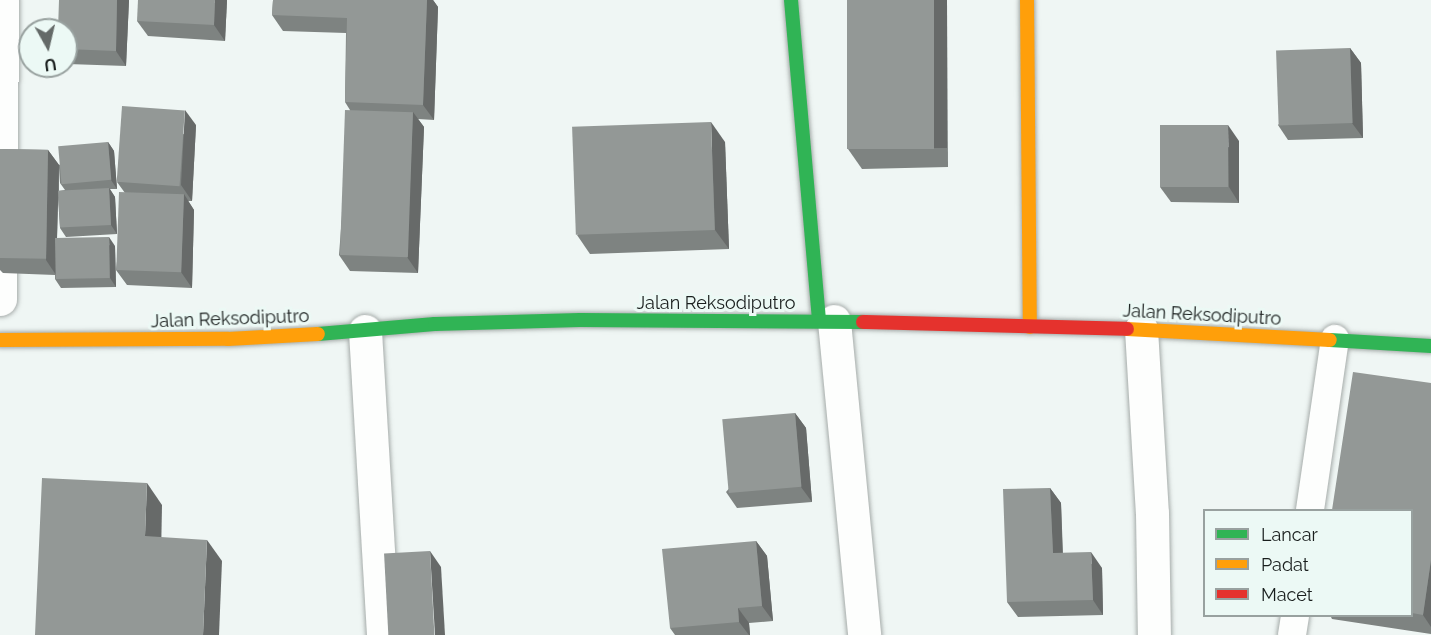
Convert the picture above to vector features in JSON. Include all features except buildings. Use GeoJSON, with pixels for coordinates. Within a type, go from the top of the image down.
{"type":"FeatureCollection","features":[{"type":"Feature","properties":{"kind":"main road"},"geometry":{"type":"LineString","coordinates":[[790,0],[826,321]]}},
{"type":"Feature","properties":{"kind":"main road"},"geometry":{"type":"LineString","coordinates":[[1027,0],[1030,327]]}},
{"type":"Feature","properties":{"kind":"main road","name":"Jalan Reksodiputro"},"geometry":{"type":"LineString","coordinates":[[0,340],[228,339],[365,331],[435,324],[580,320],[826,321],[1141,329],[1431,346]]}},
{"type":"Feature","properties":{"kind":"street"},"geometry":{"type":"LineString","coordinates":[[0,299],[4,32],[2,0]]}},
{"type":"Feature","properties":{"kind":"street"},"geometry":{"type":"LineString","coordinates":[[826,321],[864,635]]}},
{"type":"Feature","properties":{"kind":"street"},"geometry":{"type":"LineString","coordinates":[[1141,329],[1152,513],[1154,635]]}},
{"type":"Feature","properties":{"kind":"street"},"geometry":{"type":"LineString","coordinates":[[365,331],[383,635]]}},
{"type":"Feature","properties":{"kind":"lane"},"geometry":{"type":"LineString","coordinates":[[1310,509],[1335,339]]}},
{"type":"Feature","properties":{"kind":"lane"},"geometry":{"type":"LineString","coordinates":[[1292,635],[1295,617]]}},
{"type":"Feature","properties":{"kind":"traffic: fast"},"geometry":{"type":"LineString","coordinates":[[791,0],[819,321]]}},
{"type":"Feature","properties":{"kind":"traffic: fast"},"geometry":{"type":"LineString","coordinates":[[318,334],[435,324],[580,320],[863,322]]}},
{"type":"Feature","properties":{"kind":"traffic: fast"},"geometry":{"type":"LineString","coordinates":[[1330,340],[1431,346]]}},
{"type":"Feature","properties":{"kind":"traffic: slow"},"geometry":{"type":"LineString","coordinates":[[1027,0],[1030,327]]}},
{"type":"Feature","properties":{"kind":"traffic: slow"},"geometry":{"type":"LineString","coordinates":[[1127,329],[1330,340]]}},
{"type":"Feature","properties":{"kind":"traffic: slow"},"geometry":{"type":"LineString","coordinates":[[0,340],[228,339],[318,334]]}},
{"type":"Feature","properties":{"kind":"traffic: jam"},"geometry":{"type":"LineString","coordinates":[[863,322],[1127,329]]}}]}
